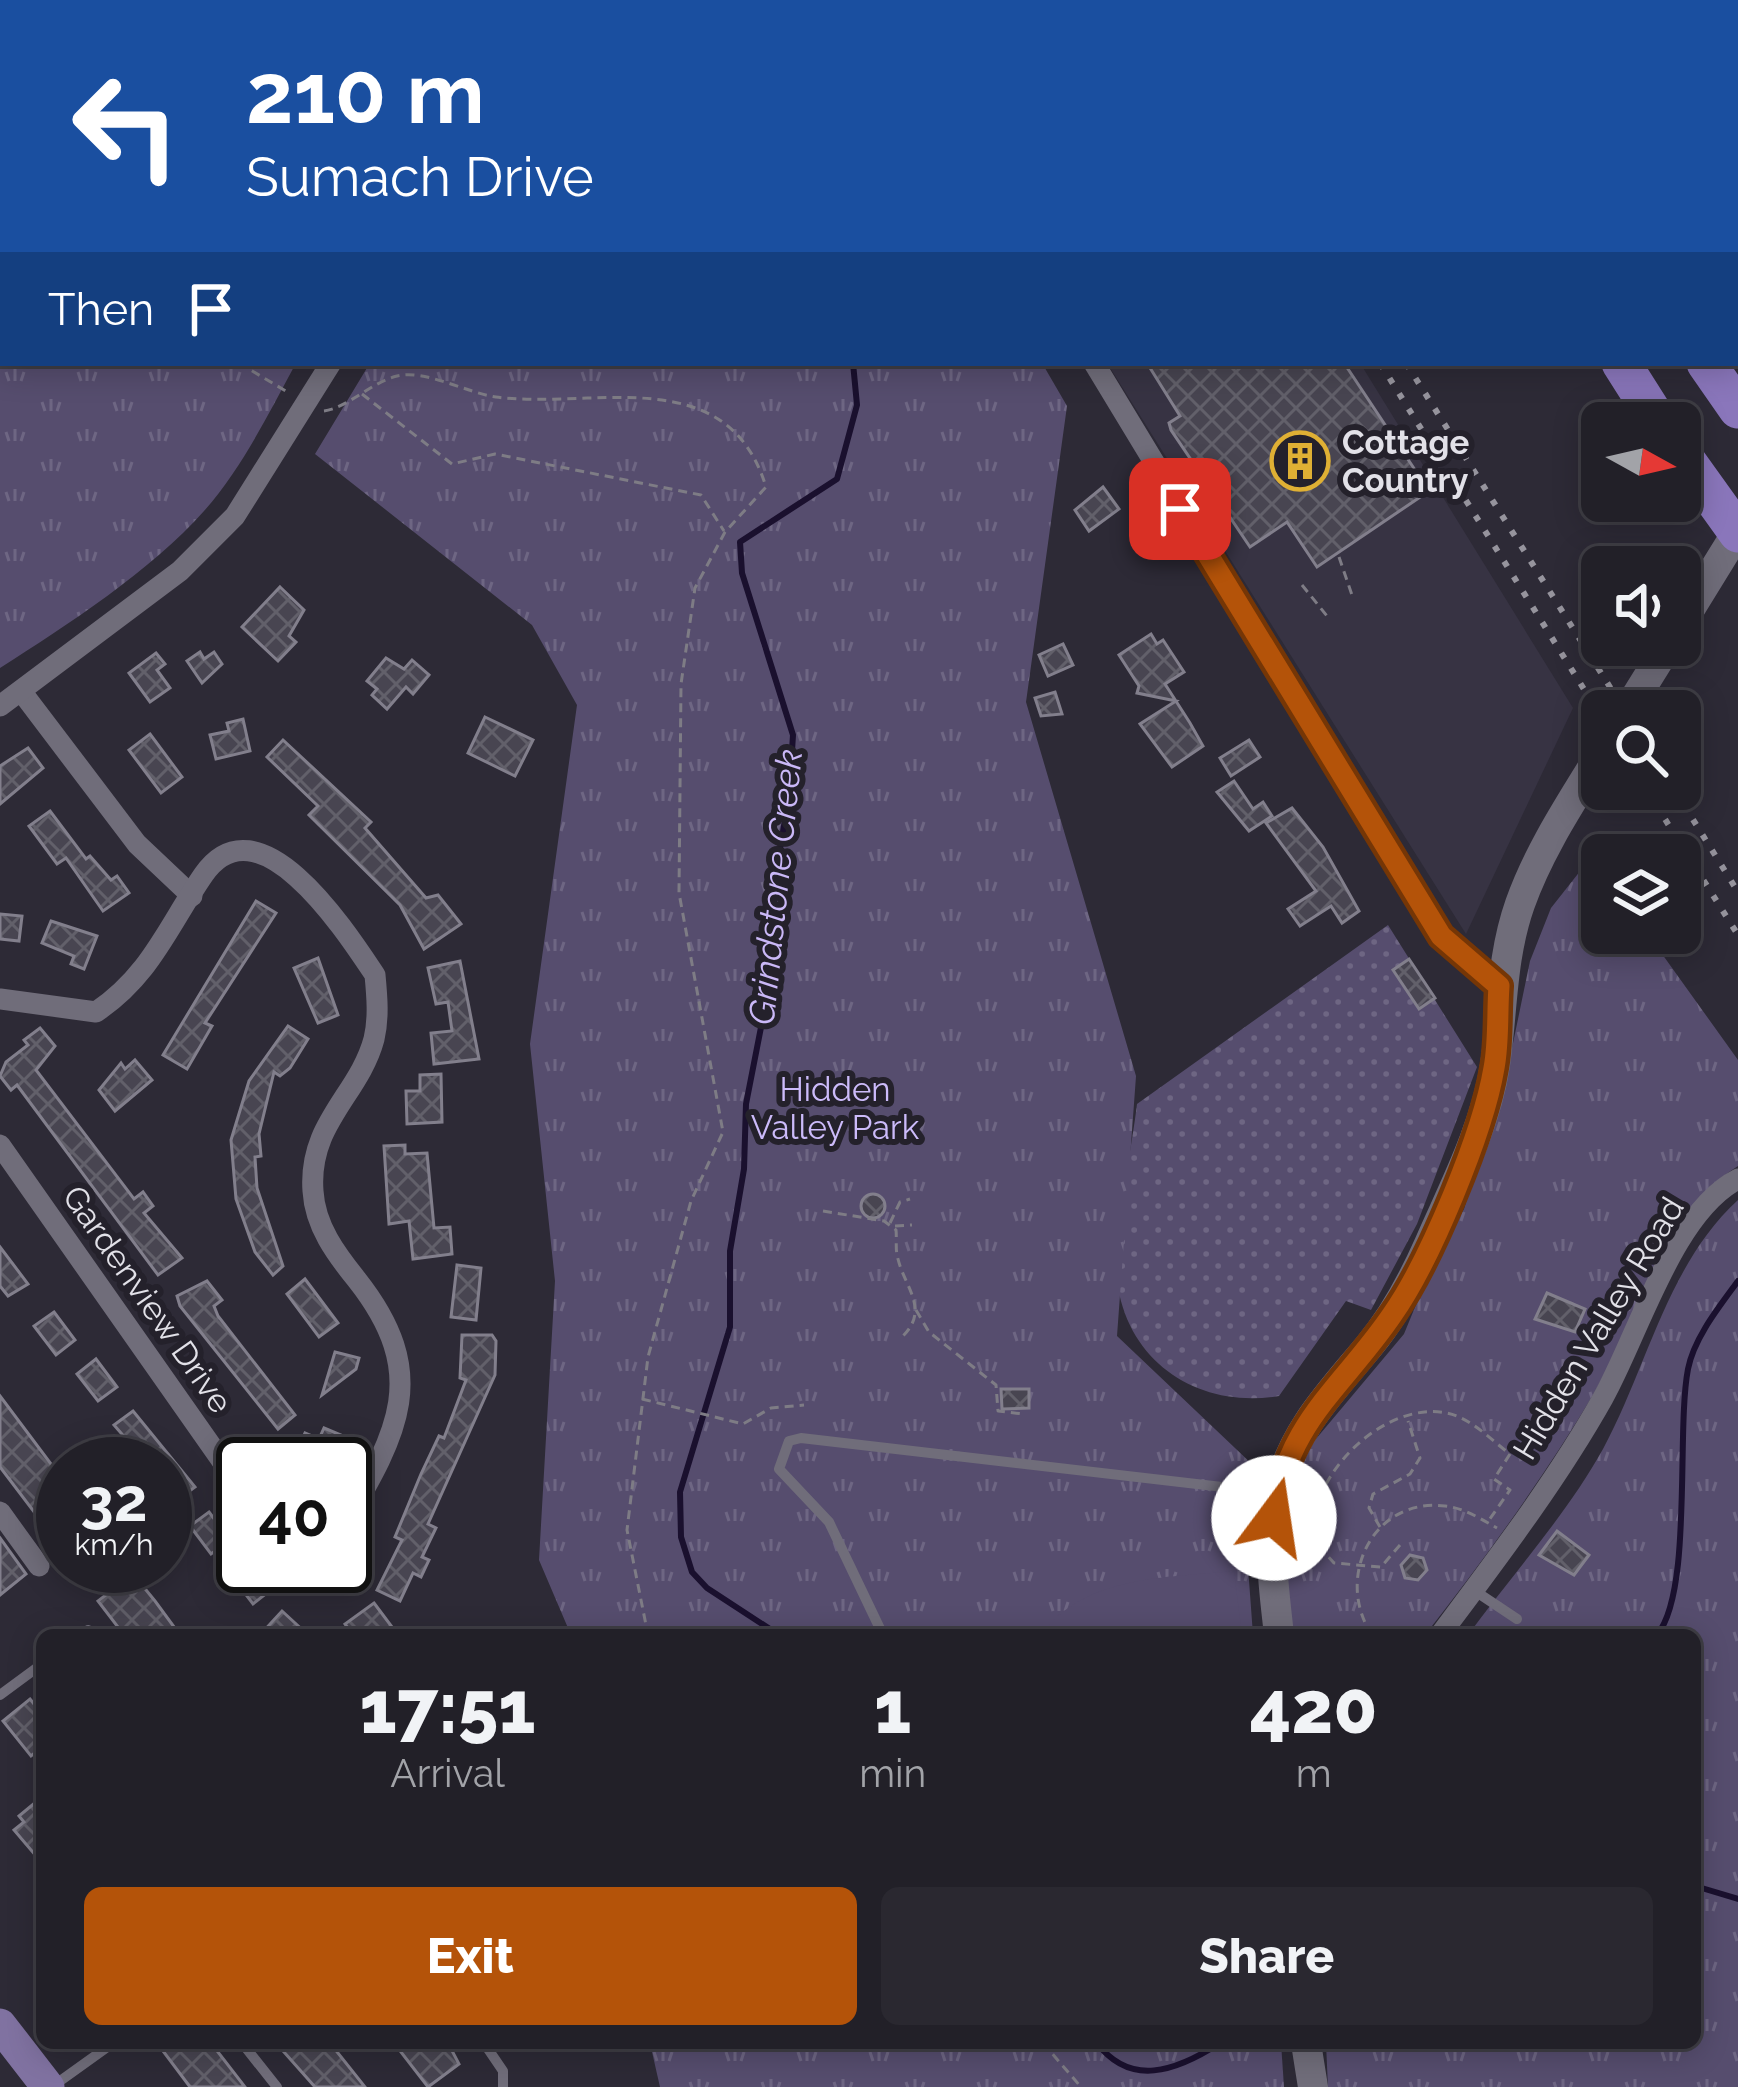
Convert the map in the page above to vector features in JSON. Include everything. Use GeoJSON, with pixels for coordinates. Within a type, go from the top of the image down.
{"type":"FeatureCollection","features":[{"type":"Feature","properties":{"kind":"highway"},"geometry":{"type":"LineString","coordinates":[[1623,366],[1646,402]]}},
{"type":"Feature","properties":{"kind":"highway"},"geometry":{"type":"LineString","coordinates":[[1708,366],[1738,409]]}},
{"type":"Feature","properties":{"kind":"highway"},"geometry":{"type":"LineString","coordinates":[[1701,481],[1738,532]]}},
{"type":"Feature","properties":{"kind":"main road"},"geometry":{"type":"LineString","coordinates":[[0,2026],[50,2087]]}},
{"type":"Feature","properties":{"kind":"street"},"geometry":{"type":"LineString","coordinates":[[0,706],[194,557],[235,516],[329,366]]}},
{"type":"Feature","properties":{"kind":"street"},"geometry":{"type":"LineString","coordinates":[[1096,366],[1441,936],[1499,986]]}},
{"type":"Feature","properties":{"kind":"street"},"geometry":{"type":"LineString","coordinates":[[1701,592],[1738,532]]}},
{"type":"Feature","properties":{"kind":"street"},"geometry":{"type":"LineString","coordinates":[[20,691],[137,844],[192,896]]}},
{"type":"Feature","properties":{"kind":"street"},"geometry":{"type":"LineString","coordinates":[[1278,1629],[1271,1543],[1277,1493],[1301,1428],[1395,1311],[1428,1246],[1484,1110],[1495,1066],[1499,986],[1520,904],[1544,849],[1581,787]]}},
{"type":"Feature","properties":{"kind":"street"},"geometry":{"type":"LineString","coordinates":[[0,999],[96,1012],[130,989],[207,869],[235,852],[266,852],[314,895],[375,975],[373,1042],[330,1116],[314,1163],[313,1194],[322,1228],[388,1327],[404,1380],[391,1445],[372,1477]]}},
{"type":"Feature","properties":{"kind":"street","name":"Gardenview Drive"},"geometry":{"type":"LineString","coordinates":[[0,1144],[216,1452]]}},
{"type":"Feature","properties":{"kind":"street","name":"Hidden Valley Road"},"geometry":{"type":"LineString","coordinates":[[1444,1629],[1602,1400],[1686,1231],[1725,1186],[1738,1179]]}},
{"type":"Feature","properties":{"kind":"street"},"geometry":{"type":"LineString","coordinates":[[0,1512],[36,1562]]}},
{"type":"Feature","properties":{"kind":"street"},"geometry":{"type":"LineString","coordinates":[[1306,2049],[1312,2087]]}},
{"type":"Feature","properties":{"kind":"lane"},"geometry":{"type":"LineString","coordinates":[[880,1629],[829,1522],[779,1469],[789,1441],[824,1440],[1277,1493]]}},
{"type":"Feature","properties":{"kind":"lane"},"geometry":{"type":"LineString","coordinates":[[1472,1588],[1516,1619]]}},
{"type":"Feature","properties":{"kind":"lane"},"geometry":{"type":"LineString","coordinates":[[0,1695],[36,1668]]}},
{"type":"Feature","properties":{"kind":"lane"},"geometry":{"type":"LineString","coordinates":[[50,2087],[104,2049]]}},
{"type":"Feature","properties":{"kind":"lane"},"geometry":{"type":"LineString","coordinates":[[247,2049],[277,2087]]}},
{"type":"Feature","properties":{"kind":"lane"},"geometry":{"type":"LineString","coordinates":[[488,2049],[502,2071],[503,2087]]}},
{"type":"Feature","properties":{"kind":"path"},"geometry":{"type":"LineString","coordinates":[[244,366],[328,412],[359,392],[402,374],[498,398],[617,393],[704,411],[754,450],[766,488],[725,532],[695,588],[681,684],[679,893],[723,1132],[691,1201],[648,1357],[627,1530],[647,1629]]}},
{"type":"Feature","properties":{"kind":"path"},"geometry":{"type":"LineString","coordinates":[[359,392],[452,464],[495,454],[701,495],[725,532]]}},
{"type":"Feature","properties":{"kind":"path"},"geometry":{"type":"LineString","coordinates":[[1339,557],[1352,595]]}},
{"type":"Feature","properties":{"kind":"path"},"geometry":{"type":"LineString","coordinates":[[1302,585],[1328,616]]}},
{"type":"Feature","properties":{"kind":"path"},"geometry":{"type":"LineString","coordinates":[[901,1338],[911,1329],[914,1288],[898,1262],[892,1225],[900,1202],[910,1199]]}},
{"type":"Feature","properties":{"kind":"path"},"geometry":{"type":"LineString","coordinates":[[823,1211],[912,1225]]}},
{"type":"Feature","properties":{"kind":"path"},"geometry":{"type":"LineString","coordinates":[[915,1309],[929,1332],[996,1385],[998,1411],[1023,1414]]}},
{"type":"Feature","properties":{"kind":"path"},"geometry":{"type":"LineString","coordinates":[[642,1399],[732,1424],[742,1424],[771,1408],[804,1405]]}},
{"type":"Feature","properties":{"kind":"path"},"geometry":{"type":"LineString","coordinates":[[1400,1545],[1382,1567],[1334,1563],[1316,1547],[1312,1528],[1318,1492],[1351,1451],[1425,1412],[1451,1414],[1510,1454],[1494,1479],[1510,1490],[1487,1522]]}},
{"type":"Feature","properties":{"kind":"path"},"geometry":{"type":"LineString","coordinates":[[1380,1527],[1369,1508],[1373,1494],[1410,1474],[1420,1458],[1408,1419]]}},
{"type":"Feature","properties":{"kind":"path"},"geometry":{"type":"LineString","coordinates":[[1369,1629],[1357,1606],[1357,1568],[1380,1527],[1402,1512],[1429,1505],[1456,1508],[1509,1534]]}},
{"type":"Feature","properties":{"kind":"path"},"geometry":{"type":"LineString","coordinates":[[1048,2049],[1081,2087]]}},
{"type":"Feature","properties":{"kind":"shaded area"},"geometry":{"type":"Polygon","coordinates":[[[1109,366],[1362,366],[1573,708],[1466,934],[1109,366]]]}},
{"type":"Feature","properties":{"kind":"green space"},"geometry":{"type":"Polygon","coordinates":[[[0,366],[294,366],[231,477],[183,533],[107,596],[0,668],[0,366]]]}},
{"type":"Feature","properties":{"kind":"green space","name":"Hidden Valley Park"},"geometry":{"type":"Polygon","coordinates":[[[368,366],[1044,366],[1067,406],[1026,702],[1136,1076],[1117,1336],[1255,1467],[1245,1526],[1253,1629],[568,1629],[539,1560],[555,1281],[530,1044],[577,705],[532,625],[315,454],[368,366]]]}},
{"type":"Feature","properties":{"kind":"green space"},"geometry":{"type":"Polygon","coordinates":[[[1581,870],[1581,954],[1662,954],[1738,1060],[1738,1166],[1710,1187],[1668,1241],[1574,1426],[1513,1518],[1430,1629],[1289,1629],[1284,1499],[1305,1452],[1404,1334],[1434,1261],[1464,1209],[1511,1053],[1530,961],[1551,908],[1581,870]]]}},
{"type":"Feature","properties":{"kind":"green space"},"geometry":{"type":"Polygon","coordinates":[[[1388,925],[1477,1067],[1417,1224],[1371,1310],[1346,1301],[1279,1396],[1222,1395],[1196,1387],[1153,1358],[1136,1336],[1117,1281],[1120,1220],[1137,1104],[1388,925]]]}},
{"type":"Feature","properties":{"kind":"green space"},"geometry":{"type":"Polygon","coordinates":[[[1738,1200],[1738,2087],[1328,2087],[1326,2049],[1701,2049],[1701,1629],[1473,1629],[1589,1473],[1619,1417],[1676,1285],[1714,1226],[1738,1200]]]}},
{"type":"Feature","properties":{"kind":"green space"},"geometry":{"type":"Polygon","coordinates":[[[1234,1571],[1241,1629],[1046,1629],[1059,1615],[1103,1590],[1234,1571]]]}},
{"type":"Feature","properties":{"kind":"green space"},"geometry":{"type":"Polygon","coordinates":[[[651,2049],[1281,2049],[1284,2087],[660,2087],[651,2049]]]}},
{"type":"Feature","properties":{"kind":"building","name":"Cottage Country"},"geometry":{"type":"Polygon","coordinates":[[[1149,366],[1346,366],[1429,491],[1317,567],[1287,522],[1250,547],[1171,430],[1169,423],[1180,416],[1149,366]]]}},
{"type":"Feature","properties":{"kind":"building"},"geometry":{"type":"Polygon","coordinates":[[[1103,487],[1119,509],[1089,531],[1075,510],[1103,487]]]}},
{"type":"Feature","properties":{"kind":"building"},"geometry":{"type":"Polygon","coordinates":[[[280,587],[304,610],[289,636],[296,642],[278,661],[242,627],[280,587]]]}},
{"type":"Feature","properties":{"kind":"building"},"geometry":{"type":"Polygon","coordinates":[[[1151,634],[1157,644],[1163,640],[1184,672],[1165,684],[1176,701],[1137,693],[1139,686],[1119,655],[1151,634]]]}},
{"type":"Feature","properties":{"kind":"building"},"geometry":{"type":"Polygon","coordinates":[[[1063,644],[1073,665],[1048,676],[1039,655],[1063,644]]]}},
{"type":"Feature","properties":{"kind":"building"},"geometry":{"type":"Polygon","coordinates":[[[200,652],[204,659],[214,652],[222,664],[202,683],[187,661],[200,652]]]}},
{"type":"Feature","properties":{"kind":"building"},"geometry":{"type":"Polygon","coordinates":[[[156,653],[165,664],[157,670],[170,688],[150,702],[129,673],[156,653]]]}},
{"type":"Feature","properties":{"kind":"building"},"geometry":{"type":"Polygon","coordinates":[[[386,658],[404,669],[412,660],[429,675],[413,694],[406,687],[387,709],[372,695],[377,689],[367,681],[386,658]]]}},
{"type":"Feature","properties":{"kind":"building"},"geometry":{"type":"Polygon","coordinates":[[[1055,692],[1062,714],[1041,716],[1035,698],[1055,692]]]}},
{"type":"Feature","properties":{"kind":"building"},"geometry":{"type":"Polygon","coordinates":[[[1176,701],[1203,746],[1172,767],[1140,724],[1176,701]]]}},
{"type":"Feature","properties":{"kind":"building"},"geometry":{"type":"Polygon","coordinates":[[[485,717],[533,740],[515,776],[468,753],[485,717]]]}},
{"type":"Feature","properties":{"kind":"building"},"geometry":{"type":"Polygon","coordinates":[[[243,719],[250,751],[216,759],[210,735],[229,731],[227,723],[243,719]]]}},
{"type":"Feature","properties":{"kind":"building"},"geometry":{"type":"Polygon","coordinates":[[[150,734],[182,777],[161,793],[129,750],[150,734]]]}},
{"type":"Feature","properties":{"kind":"building"},"geometry":{"type":"Polygon","coordinates":[[[283,740],[371,822],[365,828],[426,898],[438,895],[461,924],[424,949],[400,905],[309,815],[318,806],[267,757],[283,740]]]}},
{"type":"Feature","properties":{"kind":"building"},"geometry":{"type":"Polygon","coordinates":[[[1249,740],[1260,757],[1231,776],[1220,758],[1249,740]]]}},
{"type":"Feature","properties":{"kind":"building"},"geometry":{"type":"Polygon","coordinates":[[[28,748],[43,768],[0,804],[0,766],[28,748]]]}},
{"type":"Feature","properties":{"kind":"building"},"geometry":{"type":"Polygon","coordinates":[[[1234,781],[1253,809],[1263,802],[1272,816],[1249,831],[1217,792],[1234,781]]]}},
{"type":"Feature","properties":{"kind":"building"},"geometry":{"type":"Polygon","coordinates":[[[1292,808],[1323,847],[1359,911],[1342,923],[1331,906],[1300,926],[1288,909],[1316,891],[1266,823],[1292,808]]]}},
{"type":"Feature","properties":{"kind":"building"},"geometry":{"type":"Polygon","coordinates":[[[50,811],[86,859],[90,856],[111,880],[117,876],[129,893],[103,911],[66,858],[57,864],[29,826],[50,811]]]}},
{"type":"Feature","properties":{"kind":"building"},"geometry":{"type":"Polygon","coordinates":[[[256,901],[276,913],[205,1023],[212,1026],[187,1069],[163,1055],[256,901]]]}},
{"type":"Feature","properties":{"kind":"building"},"geometry":{"type":"Polygon","coordinates":[[[0,914],[22,916],[19,941],[0,939],[0,914]]]}},
{"type":"Feature","properties":{"kind":"building"},"geometry":{"type":"Polygon","coordinates":[[[51,921],[97,936],[84,969],[71,964],[74,956],[42,943],[51,921]]]}},
{"type":"Feature","properties":{"kind":"building"},"geometry":{"type":"Polygon","coordinates":[[[318,958],[338,1015],[318,1023],[294,968],[318,958]]]}},
{"type":"Feature","properties":{"kind":"building"},"geometry":{"type":"Polygon","coordinates":[[[1409,959],[1435,998],[1419,1009],[1393,970],[1409,959]]]}},
{"type":"Feature","properties":{"kind":"building"},"geometry":{"type":"Polygon","coordinates":[[[460,961],[479,1059],[434,1064],[431,1033],[452,1031],[448,1002],[436,1004],[428,968],[460,961]]]}},
{"type":"Feature","properties":{"kind":"building"},"geometry":{"type":"Polygon","coordinates":[[[288,1026],[308,1039],[290,1068],[280,1076],[274,1072],[259,1134],[261,1156],[255,1157],[257,1188],[283,1266],[273,1275],[255,1252],[236,1199],[231,1140],[249,1081],[288,1026]]]}},
{"type":"Feature","properties":{"kind":"building"},"geometry":{"type":"Polygon","coordinates":[[[40,1028],[55,1046],[36,1070],[134,1199],[143,1192],[153,1206],[144,1213],[182,1258],[158,1275],[17,1085],[11,1090],[0,1076],[6,1062],[28,1045],[24,1040],[40,1028]]]}},
{"type":"Feature","properties":{"kind":"building"},"geometry":{"type":"Polygon","coordinates":[[[135,1060],[152,1080],[115,1111],[99,1090],[121,1063],[125,1069],[135,1060]]]}},
{"type":"Feature","properties":{"kind":"building"},"geometry":{"type":"Polygon","coordinates":[[[441,1074],[442,1122],[407,1124],[406,1091],[420,1091],[420,1075],[441,1074]]]}},
{"type":"Feature","properties":{"kind":"building"},"geometry":{"type":"Polygon","coordinates":[[[405,1145],[405,1154],[427,1153],[434,1228],[450,1227],[452,1254],[413,1259],[409,1221],[389,1224],[384,1146],[405,1145]]]}},
{"type":"Feature","properties":{"kind":"building"},"geometry":{"type":"Polygon","coordinates":[[[868,1194],[878,1194],[885,1206],[878,1218],[868,1218],[861,1211],[861,1201],[868,1194]]]}},
{"type":"Feature","properties":{"kind":"building"},"geometry":{"type":"Polygon","coordinates":[[[0,1247],[28,1284],[8,1296],[0,1286],[0,1247]]]}},
{"type":"Feature","properties":{"kind":"building"},"geometry":{"type":"Polygon","coordinates":[[[457,1265],[481,1268],[476,1320],[451,1317],[457,1265]]]}},
{"type":"Feature","properties":{"kind":"building"},"geometry":{"type":"Polygon","coordinates":[[[305,1279],[338,1323],[319,1337],[287,1294],[305,1279]]]}},
{"type":"Feature","properties":{"kind":"building"},"geometry":{"type":"Polygon","coordinates":[[[207,1281],[222,1300],[214,1306],[218,1316],[295,1415],[278,1429],[180,1306],[177,1296],[207,1281]]]}},
{"type":"Feature","properties":{"kind":"building"},"geometry":{"type":"Polygon","coordinates":[[[1547,1293],[1585,1309],[1575,1332],[1535,1319],[1547,1293]]]}},
{"type":"Feature","properties":{"kind":"building"},"geometry":{"type":"Polygon","coordinates":[[[54,1312],[75,1340],[56,1355],[34,1326],[54,1312]]]}},
{"type":"Feature","properties":{"kind":"building"},"geometry":{"type":"Polygon","coordinates":[[[462,1335],[492,1335],[495,1375],[428,1524],[436,1528],[422,1557],[429,1560],[421,1577],[413,1573],[400,1601],[377,1590],[402,1540],[395,1537],[421,1474],[439,1436],[444,1438],[466,1380],[460,1378],[462,1335]]]}},
{"type":"Feature","properties":{"kind":"building"},"geometry":{"type":"Polygon","coordinates":[[[335,1352],[359,1358],[356,1369],[322,1395],[335,1352]]]}},
{"type":"Feature","properties":{"kind":"building"},"geometry":{"type":"Polygon","coordinates":[[[96,1359],[117,1387],[98,1401],[77,1374],[96,1359]]]}},
{"type":"Feature","properties":{"kind":"building"},"geometry":{"type":"Polygon","coordinates":[[[1001,1389],[1029,1389],[1029,1408],[1002,1409],[1001,1389]]]}},
{"type":"Feature","properties":{"kind":"building"},"geometry":{"type":"Polygon","coordinates":[[[0,1396],[36,1444],[36,1514],[0,1467],[0,1396]]]}},
{"type":"Feature","properties":{"kind":"building"},"geometry":{"type":"Polygon","coordinates":[[[133,1411],[154,1437],[124,1437],[114,1425],[133,1411]]]}},
{"type":"Feature","properties":{"kind":"building"},"geometry":{"type":"Polygon","coordinates":[[[324,1428],[341,1435],[340,1437],[320,1437],[324,1428]]]}},
{"type":"Feature","properties":{"kind":"building"},"geometry":{"type":"Polygon","coordinates":[[[209,1512],[216,1521],[216,1550],[211,1554],[192,1525],[209,1512]]]}},
{"type":"Feature","properties":{"kind":"building"},"geometry":{"type":"Polygon","coordinates":[[[1557,1531],[1589,1555],[1574,1575],[1539,1555],[1557,1531]]]}},
{"type":"Feature","properties":{"kind":"building"},"geometry":{"type":"Polygon","coordinates":[[[0,1538],[26,1574],[0,1595],[0,1538]]]}},
{"type":"Feature","properties":{"kind":"building"},"geometry":{"type":"Polygon","coordinates":[[[1410,1555],[1423,1558],[1427,1570],[1418,1580],[1405,1578],[1401,1565],[1410,1555]]]}},
{"type":"Feature","properties":{"kind":"building"},"geometry":{"type":"Polygon","coordinates":[[[108,1593],[148,1593],[176,1629],[119,1629],[98,1601],[108,1593]]]}},
{"type":"Feature","properties":{"kind":"building"},"geometry":{"type":"Polygon","coordinates":[[[245,1593],[267,1593],[253,1604],[245,1593]]]}},
{"type":"Feature","properties":{"kind":"building"},"geometry":{"type":"Polygon","coordinates":[[[374,1603],[394,1629],[349,1629],[345,1624],[374,1603]]]}},
{"type":"Feature","properties":{"kind":"building"},"geometry":{"type":"Polygon","coordinates":[[[282,1611],[302,1629],[266,1629],[282,1611]]]}},
{"type":"Feature","properties":{"kind":"building"},"geometry":{"type":"Polygon","coordinates":[[[30,1699],[36,1706],[36,1752],[31,1756],[3,1721],[30,1699]]]}},
{"type":"Feature","properties":{"kind":"building"},"geometry":{"type":"Polygon","coordinates":[[[36,1802],[36,1856],[14,1830],[24,1822],[19,1816],[36,1802]]]}},
{"type":"Feature","properties":{"kind":"building"},"geometry":{"type":"Polygon","coordinates":[[[162,2049],[216,2049],[245,2087],[190,2087],[162,2049]]]}},
{"type":"Feature","properties":{"kind":"building"},"geometry":{"type":"Polygon","coordinates":[[[281,2049],[335,2049],[365,2087],[315,2087],[281,2049]]]}},
{"type":"Feature","properties":{"kind":"building"},"geometry":{"type":"Polygon","coordinates":[[[399,2049],[451,2049],[459,2064],[428,2087],[399,2049]]]}},
{"type":"Feature","properties":{"kind":"waterway","name":"Grindstone Creek"},"geometry":{"type":"LineString","coordinates":[[770,1629],[707,1588],[692,1572],[681,1537],[680,1492],[730,1327],[730,1251],[744,1169],[746,1104],[773,966],[774,882],[789,798],[793,735],[742,573],[740,542],[837,479],[857,405],[853,366]]}},
{"type":"Feature","properties":{"kind":"waterway","name":"Grindstone Creek"},"geometry":{"type":"LineString","coordinates":[[1660,1629],[1675,1584],[1679,1548],[1688,1369],[1701,1334],[1738,1281]]}},
{"type":"Feature","properties":{"kind":"waterway"},"geometry":{"type":"LineString","coordinates":[[1701,1888],[1738,1899]]}},
{"type":"Feature","properties":{"kind":"waterway"},"geometry":{"type":"LineString","coordinates":[[1103,2049],[1124,2066],[1139,2070],[1170,2067],[1209,2049]]}},
{"type":"Feature","properties":{"kind":"railway"},"geometry":{"type":"LineString","coordinates":[[1382,366],[1584,690]]}},
{"type":"Feature","properties":{"kind":"railway"},"geometry":{"type":"LineString","coordinates":[[1408,366],[1612,690]]}},
{"type":"Feature","properties":{"kind":"railway"},"geometry":{"type":"LineString","coordinates":[[1659,810],[1738,935]]}},
{"type":"Feature","properties":{"kind":"railway"},"geometry":{"type":"LineString","coordinates":[[1687,810],[1738,892]]}},
{"type":"Feature","properties":{"kind":"place","name":"Cottage Country"},"geometry":{"type":"Point","coordinates":[1300,461]}},
{"type":"Feature","properties":{"kind":"route"},"geometry":{"type":"LineString","coordinates":[[1180,509],[1441,936],[1499,986],[1495,1066],[1484,1110],[1428,1246],[1395,1311],[1301,1428],[1277,1493],[1274,1518]]}}]}
